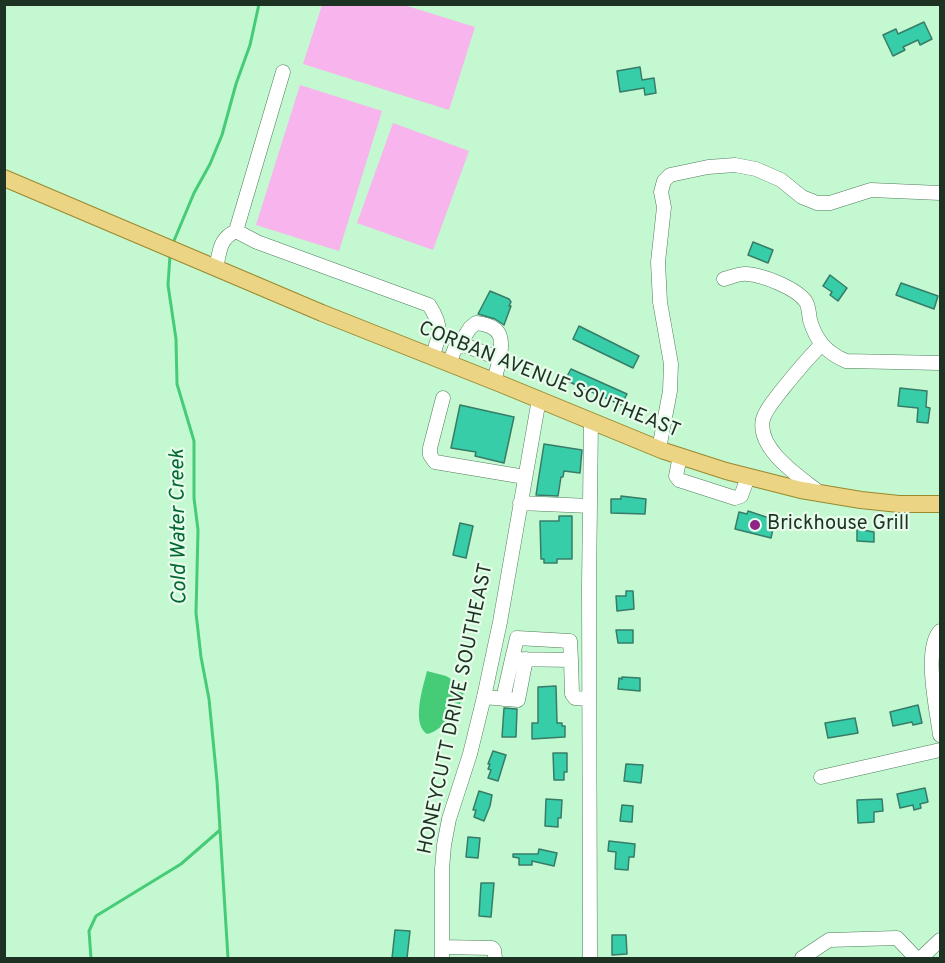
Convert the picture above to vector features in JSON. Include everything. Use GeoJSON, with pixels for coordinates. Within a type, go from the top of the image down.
{"type":"FeatureCollection","features":[{"type":"Feature","properties":{"kind":"main road","name":"CORBAN AVENUE SOUTHEAST"},"geometry":{"type":"LineString","coordinates":[[4,178],[216,268],[659,449],[748,477],[821,494],[899,504],[940,504]]}},
{"type":"Feature","properties":{"kind":"street"},"geometry":{"type":"LineString","coordinates":[[216,268],[223,242],[227,235],[236,231],[283,72]]}},
{"type":"Feature","properties":{"kind":"street"},"geometry":{"type":"LineString","coordinates":[[659,449],[670,391],[670,364],[660,302],[658,262],[664,207],[661,192],[664,181],[670,175],[708,167],[735,165],[756,169],[781,180],[802,197],[817,203],[830,203],[871,190],[940,194]]}},
{"type":"Feature","properties":{"kind":"street"},"geometry":{"type":"LineString","coordinates":[[236,231],[257,242],[429,305],[436,316],[440,334],[432,357]]}},
{"type":"Feature","properties":{"kind":"street"},"geometry":{"type":"LineString","coordinates":[[724,279],[745,273],[796,292],[805,302],[813,330],[821,345],[834,356],[846,361],[940,363]]}},
{"type":"Feature","properties":{"kind":"street"},"geometry":{"type":"LineString","coordinates":[[449,364],[455,348],[470,328],[476,323],[483,324],[493,328],[501,335],[503,341],[494,381]]}},
{"type":"Feature","properties":{"kind":"street"},"geometry":{"type":"LineString","coordinates":[[459,345],[495,357],[499,362]]}},
{"type":"Feature","properties":{"kind":"street"},"geometry":{"type":"LineString","coordinates":[[821,345],[802,364],[769,407],[762,429],[767,443],[783,463],[821,494]]}},
{"type":"Feature","properties":{"kind":"street"},"geometry":{"type":"LineString","coordinates":[[443,398],[430,448],[430,455],[435,462],[525,477]]}},
{"type":"Feature","properties":{"kind":"street","name":"HONEYCUTT DRIVE SOUTHEAST"},"geometry":{"type":"LineString","coordinates":[[442,953],[444,845],[449,819],[470,754],[500,622],[539,399]]}},
{"type":"Feature","properties":{"kind":"street"},"geometry":{"type":"LineString","coordinates":[[590,958],[591,421]]}},
{"type":"Feature","properties":{"kind":"street"},"geometry":{"type":"LineString","coordinates":[[680,456],[676,476],[679,480],[735,498],[741,496],[748,477]]}},
{"type":"Feature","properties":{"kind":"street"},"geometry":{"type":"LineString","coordinates":[[520,503],[590,506]]}},
{"type":"Feature","properties":{"kind":"street"},"geometry":{"type":"LineString","coordinates":[[940,631],[935,638],[932,658],[940,735]]}},
{"type":"Feature","properties":{"kind":"street"},"geometry":{"type":"LineString","coordinates":[[484,697],[518,700],[517,638],[570,641],[572,694],[575,698],[589,699]]}},
{"type":"Feature","properties":{"kind":"street"},"geometry":{"type":"LineString","coordinates":[[519,659],[571,660]]}},
{"type":"Feature","properties":{"kind":"street"},"geometry":{"type":"LineString","coordinates":[[821,777],[940,750]]}},
{"type":"Feature","properties":{"kind":"street"},"geometry":{"type":"LineString","coordinates":[[802,958],[829,940],[897,938],[916,958]]}},
{"type":"Feature","properties":{"kind":"street"},"geometry":{"type":"LineString","coordinates":[[921,958],[940,940]]}},
{"type":"Feature","properties":{"kind":"street"},"geometry":{"type":"LineString","coordinates":[[442,953],[492,948],[495,958]]}},
{"type":"Feature","properties":{"kind":"shaded area"},"geometry":{"type":"Polygon","coordinates":[[[322,5],[404,5],[475,27],[449,110],[303,64],[322,5]]]}},
{"type":"Feature","properties":{"kind":"shaded area"},"geometry":{"type":"Polygon","coordinates":[[[300,85],[382,111],[339,251],[256,225],[300,85]]]}},
{"type":"Feature","properties":{"kind":"shaded area"},"geometry":{"type":"Polygon","coordinates":[[[393,123],[469,151],[433,250],[357,223],[393,123]]]}},
{"type":"Feature","properties":{"kind":"shaded area"},"geometry":{"type":"Polygon","coordinates":[[[427,671],[446,676],[463,686],[463,696],[449,719],[432,733],[427,734],[422,729],[419,714],[427,671]]]}},
{"type":"Feature","properties":{"kind":"building"},"geometry":{"type":"Polygon","coordinates":[[[924,22],[932,39],[920,45],[918,40],[903,47],[905,50],[893,56],[883,35],[896,29],[898,34],[924,22]]]}},
{"type":"Feature","properties":{"kind":"building"},"geometry":{"type":"Polygon","coordinates":[[[640,67],[642,80],[654,78],[656,93],[645,95],[644,88],[620,92],[617,71],[640,67]]]}},
{"type":"Feature","properties":{"kind":"building"},"geometry":{"type":"Polygon","coordinates":[[[753,242],[773,250],[768,263],[748,255],[753,242]]]}},
{"type":"Feature","properties":{"kind":"building"},"geometry":{"type":"Polygon","coordinates":[[[830,275],[847,288],[838,301],[830,295],[832,292],[823,286],[830,275]]]}},
{"type":"Feature","properties":{"kind":"building"},"geometry":{"type":"Polygon","coordinates":[[[901,283],[938,296],[934,309],[896,295],[901,283]]]}},
{"type":"Feature","properties":{"kind":"building"},"geometry":{"type":"Polygon","coordinates":[[[490,291],[511,302],[504,325],[495,319],[478,314],[490,291]]]}},
{"type":"Feature","properties":{"kind":"building"},"geometry":{"type":"Polygon","coordinates":[[[579,326],[639,356],[633,368],[573,339],[579,326]]]}},
{"type":"Feature","properties":{"kind":"building"},"geometry":{"type":"Polygon","coordinates":[[[571,369],[627,394],[621,405],[565,380],[571,369]]]}},
{"type":"Feature","properties":{"kind":"building"},"geometry":{"type":"Polygon","coordinates":[[[900,388],[927,391],[926,407],[930,408],[928,423],[917,422],[918,408],[898,406],[900,388]]]}},
{"type":"Feature","properties":{"kind":"building"},"geometry":{"type":"Polygon","coordinates":[[[460,405],[514,417],[504,463],[475,456],[476,452],[451,448],[460,405]]]}},
{"type":"Feature","properties":{"kind":"building"},"geometry":{"type":"Polygon","coordinates":[[[544,444],[582,450],[580,473],[564,471],[558,496],[536,495],[544,444]]]}},
{"type":"Feature","properties":{"kind":"building"},"geometry":{"type":"Polygon","coordinates":[[[621,496],[646,499],[645,514],[611,513],[611,499],[621,499],[621,496]]]}},
{"type":"Feature","properties":{"kind":"building","name":"Brickhouse Grill"},"geometry":{"type":"Polygon","coordinates":[[[748,511],[775,520],[771,538],[735,529],[739,512],[747,514],[748,511]]]}},
{"type":"Feature","properties":{"kind":"building"},"geometry":{"type":"Polygon","coordinates":[[[559,516],[572,516],[572,559],[557,559],[557,563],[544,563],[544,559],[541,559],[540,521],[559,521],[559,516]]]}},
{"type":"Feature","properties":{"kind":"building"},"geometry":{"type":"Polygon","coordinates":[[[460,523],[473,526],[466,558],[453,555],[460,523]]]}},
{"type":"Feature","properties":{"kind":"building"},"geometry":{"type":"Polygon","coordinates":[[[857,529],[874,532],[874,542],[857,541],[857,529]]]}},
{"type":"Feature","properties":{"kind":"building"},"geometry":{"type":"Polygon","coordinates":[[[626,591],[633,591],[634,609],[617,611],[616,596],[626,596],[626,591]]]}},
{"type":"Feature","properties":{"kind":"building"},"geometry":{"type":"Polygon","coordinates":[[[616,630],[633,630],[633,643],[618,643],[616,630]]]}},
{"type":"Feature","properties":{"kind":"building"},"geometry":{"type":"Polygon","coordinates":[[[622,677],[640,678],[640,691],[618,689],[619,678],[622,679],[622,677]]]}},
{"type":"Feature","properties":{"kind":"building"},"geometry":{"type":"Polygon","coordinates":[[[556,686],[557,723],[565,726],[565,737],[532,739],[532,723],[538,723],[538,687],[556,686]]]}},
{"type":"Feature","properties":{"kind":"building"},"geometry":{"type":"Polygon","coordinates":[[[918,705],[922,723],[913,725],[912,722],[893,726],[890,712],[918,705]]]}},
{"type":"Feature","properties":{"kind":"building"},"geometry":{"type":"Polygon","coordinates":[[[504,708],[517,709],[516,737],[502,737],[504,708]]]}},
{"type":"Feature","properties":{"kind":"building"},"geometry":{"type":"Polygon","coordinates":[[[855,718],[858,733],[828,738],[825,723],[855,718]]]}},
{"type":"Feature","properties":{"kind":"building"},"geometry":{"type":"Polygon","coordinates":[[[493,751],[506,755],[498,781],[488,778],[491,770],[488,769],[490,764],[488,764],[493,751]]]}},
{"type":"Feature","properties":{"kind":"building"},"geometry":{"type":"Polygon","coordinates":[[[553,753],[567,753],[567,772],[564,772],[564,780],[554,780],[553,753]]]}},
{"type":"Feature","properties":{"kind":"building"},"geometry":{"type":"Polygon","coordinates":[[[626,764],[643,765],[641,783],[624,781],[626,764]]]}},
{"type":"Feature","properties":{"kind":"building"},"geometry":{"type":"Polygon","coordinates":[[[925,788],[928,802],[920,804],[921,808],[914,810],[913,805],[900,808],[897,794],[925,788]]]}},
{"type":"Feature","properties":{"kind":"building"},"geometry":{"type":"Polygon","coordinates":[[[479,791],[492,795],[484,821],[474,817],[476,810],[473,810],[479,791]]]}},
{"type":"Feature","properties":{"kind":"building"},"geometry":{"type":"Polygon","coordinates":[[[546,799],[562,800],[558,827],[545,826],[546,799]]]}},
{"type":"Feature","properties":{"kind":"building"},"geometry":{"type":"Polygon","coordinates":[[[882,799],[883,811],[874,812],[874,822],[858,823],[857,800],[882,799]]]}},
{"type":"Feature","properties":{"kind":"building"},"geometry":{"type":"Polygon","coordinates":[[[622,805],[633,806],[632,822],[620,821],[622,805]]]}},
{"type":"Feature","properties":{"kind":"building"},"geometry":{"type":"Polygon","coordinates":[[[468,837],[480,838],[478,858],[466,857],[468,837]]]}},
{"type":"Feature","properties":{"kind":"building"},"geometry":{"type":"Polygon","coordinates":[[[609,841],[635,844],[634,857],[629,857],[628,870],[615,869],[616,852],[608,851],[609,841]]]}},
{"type":"Feature","properties":{"kind":"building"},"geometry":{"type":"Polygon","coordinates":[[[539,849],[557,853],[554,866],[532,861],[532,865],[519,865],[519,858],[513,857],[513,854],[538,854],[539,849]]]}},
{"type":"Feature","properties":{"kind":"building"},"geometry":{"type":"Polygon","coordinates":[[[481,883],[494,883],[491,917],[479,916],[481,883]]]}},
{"type":"Feature","properties":{"kind":"building"},"geometry":{"type":"Polygon","coordinates":[[[395,930],[410,931],[407,958],[392,958],[395,930]]]}},
{"type":"Feature","properties":{"kind":"building"},"geometry":{"type":"Polygon","coordinates":[[[612,935],[626,935],[627,954],[612,955],[612,935]]]}},
{"type":"Feature","properties":{"kind":"waterway","name":"Cold Water Creek"},"geometry":{"type":"LineString","coordinates":[[173,243],[222,135],[250,45],[259,4]]}},
{"type":"Feature","properties":{"kind":"waterway","name":"Cold Water Creek"},"geometry":{"type":"LineString","coordinates":[[170,255],[168,285],[176,339],[177,384],[194,441],[194,498],[198,530],[196,613],[209,699],[217,781],[228,958]]}},
{"type":"Feature","properties":{"kind":"waterway"},"geometry":{"type":"LineString","coordinates":[[91,958],[89,931],[96,916],[181,864],[220,830]]}},
{"type":"Feature","properties":{"kind":"place","name":"Brickhouse Grill"},"geometry":{"type":"Point","coordinates":[755,525]}}]}
